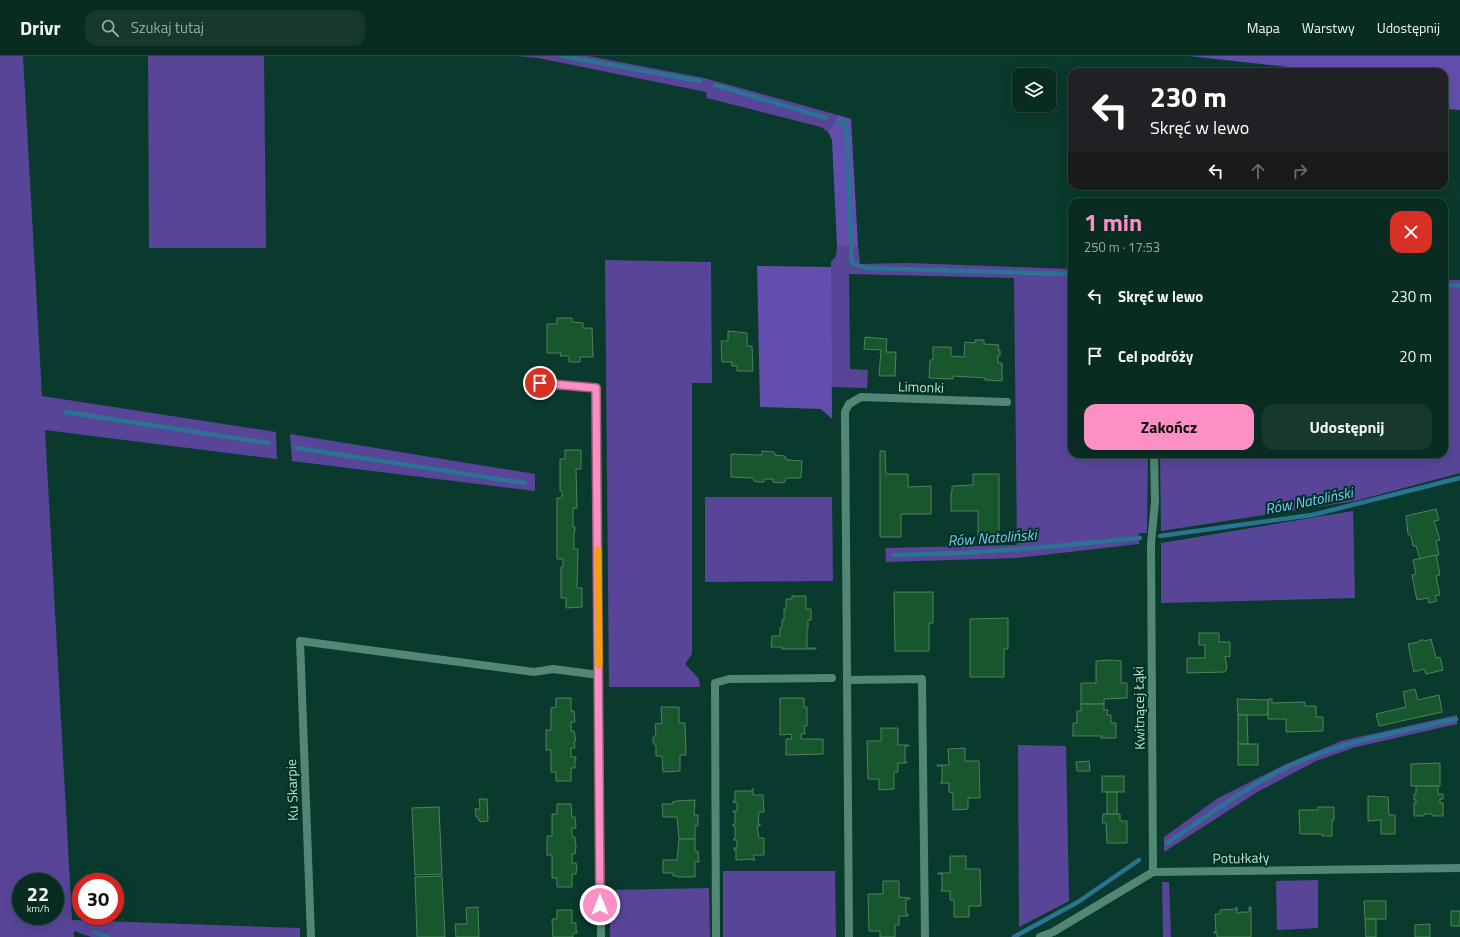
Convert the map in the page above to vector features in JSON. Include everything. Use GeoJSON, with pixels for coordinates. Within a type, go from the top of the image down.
{"type":"FeatureCollection","features":[{"type":"Feature","properties":{"kind":"street"},"geometry":{"type":"LineString","coordinates":[[540,383],[596,388],[601,937]]}},
{"type":"Feature","properties":{"kind":"street","name":"Limonki"},"geometry":{"type":"LineString","coordinates":[[847,680],[844,416],[849,404],[856,399],[861,398],[1007,402]]}},
{"type":"Feature","properties":{"kind":"street","name":"Kwitnącej Łąki"},"geometry":{"type":"LineString","coordinates":[[1153,872],[1150,544],[1154,502],[1154,458]]}},
{"type":"Feature","properties":{"kind":"street","name":"Ku Skarpie"},"geometry":{"type":"LineString","coordinates":[[311,937],[300,641],[534,672],[553,669],[599,675]]}},
{"type":"Feature","properties":{"kind":"street"},"geometry":{"type":"LineString","coordinates":[[716,937],[715,683],[729,680],[832,678]]}},
{"type":"Feature","properties":{"kind":"street"},"geometry":{"type":"LineString","coordinates":[[849,937],[847,680],[922,679],[925,937]]}},
{"type":"Feature","properties":{"kind":"street","name":"Potułkały"},"geometry":{"type":"LineString","coordinates":[[1153,872],[1460,868]]}},
{"type":"Feature","properties":{"kind":"street"},"geometry":{"type":"LineString","coordinates":[[1040,937],[1054,932],[1153,872]]}},
{"type":"Feature","properties":{"kind":"shaded area"},"geometry":{"type":"Polygon","coordinates":[[[0,56],[23,56],[42,396],[276,432],[277,459],[45,430],[72,925],[124,925],[124,922],[300,928],[300,937],[91,937],[74,931],[74,937],[0,937],[0,56]]]}},
{"type":"Feature","properties":{"kind":"shaded area"},"geometry":{"type":"Polygon","coordinates":[[[148,56],[264,56],[266,248],[149,248],[148,56]]]}},
{"type":"Feature","properties":{"kind":"shaded area"},"geometry":{"type":"Polygon","coordinates":[[[516,56],[588,56],[704,78],[838,115],[828,132],[821,127],[707,98],[706,92],[538,58],[516,56]]]}},
{"type":"Feature","properties":{"kind":"shaded area"},"geometry":{"type":"Polygon","coordinates":[[[1189,56],[1460,56],[1460,110],[1448,109],[1448,68],[1298,68],[1189,56]]]}},
{"type":"Feature","properties":{"kind":"shaded area"},"geometry":{"type":"Polygon","coordinates":[[[838,115],[851,119],[858,246],[837,246],[832,140],[828,132],[838,115]]]}},
{"type":"Feature","properties":{"kind":"shaded area"},"geometry":{"type":"Polygon","coordinates":[[[837,246],[858,246],[860,264],[907,263],[1068,269],[1068,458],[1148,458],[1147,533],[1139,533],[1139,544],[1017,558],[886,562],[885,548],[1017,545],[1014,278],[849,274],[850,369],[868,370],[867,388],[831,387],[831,262],[836,256],[837,246]]]}},
{"type":"Feature","properties":{"kind":"shaded area"},"geometry":{"type":"Polygon","coordinates":[[[605,260],[711,262],[712,383],[692,383],[692,654],[685,664],[699,679],[700,687],[609,687],[605,260]]]}},
{"type":"Feature","properties":{"kind":"shaded area"},"geometry":{"type":"Polygon","coordinates":[[[757,266],[831,267],[832,419],[821,409],[760,407],[757,266]]]}},
{"type":"Feature","properties":{"kind":"shaded area"},"geometry":{"type":"Polygon","coordinates":[[[1448,280],[1460,280],[1460,473],[1355,501],[1161,531],[1160,458],[1448,458],[1448,280]]]}},
{"type":"Feature","properties":{"kind":"shaded area"},"geometry":{"type":"Polygon","coordinates":[[[290,434],[535,474],[535,491],[292,461],[290,434]]]}},
{"type":"Feature","properties":{"kind":"shaded area"},"geometry":{"type":"Polygon","coordinates":[[[705,497],[832,497],[833,581],[705,582],[705,497]]]}},
{"type":"Feature","properties":{"kind":"shaded area"},"geometry":{"type":"Polygon","coordinates":[[[1353,511],[1355,598],[1161,603],[1161,543],[1353,511]]]}},
{"type":"Feature","properties":{"kind":"shaded area"},"geometry":{"type":"Polygon","coordinates":[[[1457,715],[1457,724],[1356,747],[1316,761],[1259,791],[1164,852],[1164,837],[1218,798],[1286,764],[1341,741],[1457,715]]]}},
{"type":"Feature","properties":{"kind":"shaded area"},"geometry":{"type":"Polygon","coordinates":[[[1018,745],[1066,746],[1069,901],[1019,927],[1018,745]]]}},
{"type":"Feature","properties":{"kind":"shaded area"},"geometry":{"type":"Polygon","coordinates":[[[723,871],[835,871],[836,937],[723,937],[723,871]]]}},
{"type":"Feature","properties":{"kind":"shaded area"},"geometry":{"type":"Polygon","coordinates":[[[1318,880],[1318,928],[1277,930],[1276,881],[1318,880]]]}},
{"type":"Feature","properties":{"kind":"shaded area"},"geometry":{"type":"Polygon","coordinates":[[[1162,882],[1169,882],[1171,937],[1163,937],[1162,882]]]}},
{"type":"Feature","properties":{"kind":"shaded area"},"geometry":{"type":"Polygon","coordinates":[[[709,888],[710,937],[610,937],[610,890],[709,888]]]}},
{"type":"Feature","properties":{"kind":"building"},"geometry":{"type":"Polygon","coordinates":[[[557,318],[572,318],[572,322],[583,323],[583,328],[592,328],[593,357],[580,357],[580,362],[569,362],[569,356],[560,356],[561,353],[547,353],[547,324],[557,324],[557,318]]]}},
{"type":"Feature","properties":{"kind":"building"},"geometry":{"type":"Polygon","coordinates":[[[728,331],[747,333],[747,346],[752,346],[753,371],[737,371],[737,366],[732,366],[732,362],[722,362],[721,341],[728,341],[728,331]]]}},
{"type":"Feature","properties":{"kind":"building"},"geometry":{"type":"Polygon","coordinates":[[[865,337],[887,339],[886,352],[896,352],[895,376],[879,376],[881,350],[864,349],[865,337]]]}},
{"type":"Feature","properties":{"kind":"building"},"geometry":{"type":"Polygon","coordinates":[[[975,340],[984,340],[984,344],[999,345],[998,350],[1000,350],[1000,356],[998,355],[998,363],[1002,363],[1002,381],[985,380],[985,378],[953,376],[953,379],[929,378],[930,360],[933,360],[933,347],[951,347],[951,356],[964,357],[965,342],[975,343],[975,340]]]}},
{"type":"Feature","properties":{"kind":"building"},"geometry":{"type":"Polygon","coordinates":[[[565,450],[581,450],[581,469],[576,469],[577,508],[573,508],[573,527],[575,527],[574,549],[578,549],[577,588],[582,588],[582,607],[566,608],[566,598],[561,598],[561,567],[563,567],[563,559],[557,559],[557,498],[562,498],[562,491],[560,491],[560,459],[565,459],[565,450]]]}},
{"type":"Feature","properties":{"kind":"building"},"geometry":{"type":"Polygon","coordinates":[[[762,451],[774,452],[775,455],[785,456],[788,460],[802,461],[801,478],[786,478],[785,482],[779,483],[773,482],[773,479],[764,479],[764,482],[758,482],[754,481],[753,478],[731,477],[731,454],[762,455],[762,451]]]}},
{"type":"Feature","properties":{"kind":"building"},"geometry":{"type":"Polygon","coordinates":[[[880,451],[885,451],[886,474],[908,474],[908,487],[931,486],[931,514],[901,514],[901,537],[880,537],[880,451]]]}},
{"type":"Feature","properties":{"kind":"building"},"geometry":{"type":"Polygon","coordinates":[[[973,474],[999,474],[999,537],[978,537],[978,511],[951,511],[952,486],[973,485],[973,474]]]}},
{"type":"Feature","properties":{"kind":"building"},"geometry":{"type":"Polygon","coordinates":[[[1436,509],[1439,520],[1434,521],[1440,540],[1436,541],[1439,555],[1420,559],[1416,546],[1413,546],[1411,536],[1408,534],[1406,516],[1436,509]]]}},
{"type":"Feature","properties":{"kind":"building"},"geometry":{"type":"Polygon","coordinates":[[[1436,555],[1440,575],[1436,576],[1440,595],[1435,596],[1437,601],[1429,603],[1428,598],[1417,600],[1412,575],[1416,574],[1413,560],[1436,555]]]}},
{"type":"Feature","properties":{"kind":"building"},"geometry":{"type":"Polygon","coordinates":[[[894,592],[933,592],[933,623],[929,623],[929,651],[895,651],[894,592]]]}},
{"type":"Feature","properties":{"kind":"building"},"geometry":{"type":"Polygon","coordinates":[[[792,596],[806,596],[806,609],[811,609],[811,620],[808,620],[807,629],[807,648],[816,649],[782,649],[782,647],[771,647],[772,636],[780,636],[782,620],[784,620],[784,609],[786,609],[786,599],[792,599],[792,596]]]}},
{"type":"Feature","properties":{"kind":"building"},"geometry":{"type":"Polygon","coordinates":[[[1008,618],[1008,649],[1004,649],[1004,677],[970,677],[970,619],[1008,618]]]}},
{"type":"Feature","properties":{"kind":"building"},"geometry":{"type":"Polygon","coordinates":[[[1199,633],[1219,633],[1219,642],[1230,642],[1230,657],[1225,656],[1227,668],[1225,672],[1187,673],[1187,658],[1205,658],[1205,645],[1199,645],[1199,633]]]}},
{"type":"Feature","properties":{"kind":"building"},"geometry":{"type":"Polygon","coordinates":[[[1431,639],[1436,658],[1440,657],[1443,670],[1426,674],[1424,669],[1414,672],[1408,644],[1419,642],[1420,640],[1425,641],[1431,639]]]}},
{"type":"Feature","properties":{"kind":"building"},"geometry":{"type":"Polygon","coordinates":[[[1096,661],[1121,661],[1121,683],[1127,683],[1127,698],[1104,699],[1104,704],[1081,704],[1081,683],[1096,683],[1096,661]]]}},
{"type":"Feature","properties":{"kind":"building"},"geometry":{"type":"Polygon","coordinates":[[[1415,689],[1418,700],[1439,695],[1442,712],[1379,726],[1376,714],[1406,707],[1403,692],[1415,689]]]}},
{"type":"Feature","properties":{"kind":"building"},"geometry":{"type":"Polygon","coordinates":[[[556,698],[571,698],[571,711],[574,711],[575,722],[571,722],[571,731],[574,731],[576,741],[574,741],[575,748],[571,748],[571,757],[576,757],[576,759],[575,768],[571,768],[571,781],[556,781],[556,772],[551,772],[551,750],[546,750],[546,730],[551,730],[551,708],[556,707],[556,698]]]}},
{"type":"Feature","properties":{"kind":"building"},"geometry":{"type":"Polygon","coordinates":[[[780,698],[804,698],[804,707],[807,707],[807,726],[804,726],[805,734],[801,734],[801,739],[823,739],[823,754],[786,755],[786,739],[792,739],[791,734],[780,735],[780,698]]]}},
{"type":"Feature","properties":{"kind":"building"},"geometry":{"type":"Polygon","coordinates":[[[1237,699],[1268,700],[1268,715],[1238,715],[1237,699]]]}},
{"type":"Feature","properties":{"kind":"building"},"geometry":{"type":"Polygon","coordinates":[[[1268,699],[1272,699],[1272,703],[1305,702],[1305,706],[1316,706],[1316,717],[1323,717],[1323,731],[1286,732],[1286,719],[1268,719],[1268,699]]]}},
{"type":"Feature","properties":{"kind":"building"},"geometry":{"type":"Polygon","coordinates":[[[1081,704],[1104,704],[1104,710],[1108,710],[1107,715],[1111,715],[1111,723],[1116,723],[1116,738],[1101,738],[1102,736],[1073,736],[1073,723],[1077,723],[1077,711],[1081,711],[1081,704]]]}},
{"type":"Feature","properties":{"kind":"building"},"geometry":{"type":"Polygon","coordinates":[[[661,707],[679,707],[679,723],[685,723],[686,755],[680,755],[680,771],[663,772],[662,756],[656,756],[656,746],[653,743],[653,738],[656,734],[655,724],[662,723],[661,707]]]}},
{"type":"Feature","properties":{"kind":"building"},"geometry":{"type":"Polygon","coordinates":[[[1238,715],[1247,715],[1248,744],[1238,744],[1238,715]]]}},
{"type":"Feature","properties":{"kind":"building"},"geometry":{"type":"Polygon","coordinates":[[[881,728],[898,728],[898,745],[909,745],[905,746],[905,762],[907,763],[898,763],[898,772],[894,772],[894,789],[879,790],[879,779],[868,779],[867,741],[881,741],[881,728]]]}},
{"type":"Feature","properties":{"kind":"building"},"geometry":{"type":"Polygon","coordinates":[[[1238,744],[1258,744],[1258,765],[1238,765],[1238,744]]]}},
{"type":"Feature","properties":{"kind":"building"},"geometry":{"type":"Polygon","coordinates":[[[965,748],[965,761],[979,761],[980,798],[968,798],[968,809],[953,810],[953,793],[949,792],[949,783],[940,783],[942,782],[942,766],[937,765],[949,765],[948,749],[965,748]]]}},
{"type":"Feature","properties":{"kind":"building"},"geometry":{"type":"Polygon","coordinates":[[[1089,761],[1090,771],[1077,771],[1076,762],[1089,761]]]}},
{"type":"Feature","properties":{"kind":"building"},"geometry":{"type":"Polygon","coordinates":[[[1440,763],[1440,786],[1411,786],[1411,764],[1440,763]]]}},
{"type":"Feature","properties":{"kind":"building"},"geometry":{"type":"Polygon","coordinates":[[[1102,776],[1124,776],[1124,792],[1102,792],[1102,776]]]}},
{"type":"Feature","properties":{"kind":"building"},"geometry":{"type":"Polygon","coordinates":[[[1416,786],[1438,786],[1438,794],[1443,794],[1443,799],[1440,799],[1440,803],[1443,803],[1443,816],[1424,814],[1424,816],[1414,816],[1414,803],[1416,803],[1416,800],[1414,800],[1414,794],[1416,794],[1416,786]]]}},
{"type":"Feature","properties":{"kind":"building"},"geometry":{"type":"Polygon","coordinates":[[[752,789],[753,795],[763,795],[764,812],[759,812],[758,824],[760,824],[760,826],[757,826],[759,838],[764,838],[764,855],[754,855],[754,861],[753,859],[736,860],[736,850],[734,850],[734,848],[737,848],[737,840],[733,840],[735,838],[735,826],[733,826],[733,824],[735,824],[735,812],[733,811],[737,811],[737,803],[733,802],[735,801],[735,791],[752,791],[752,789]]]}},
{"type":"Feature","properties":{"kind":"building"},"geometry":{"type":"Polygon","coordinates":[[[1107,792],[1117,792],[1117,814],[1107,814],[1107,792]]]}},
{"type":"Feature","properties":{"kind":"building"},"geometry":{"type":"Polygon","coordinates":[[[1368,796],[1388,797],[1389,815],[1395,815],[1395,834],[1381,834],[1381,820],[1368,821],[1368,796]]]}},
{"type":"Feature","properties":{"kind":"building"},"geometry":{"type":"Polygon","coordinates":[[[479,799],[487,799],[488,821],[480,822],[478,817],[476,817],[475,809],[480,809],[479,799]]]}},
{"type":"Feature","properties":{"kind":"building"},"geometry":{"type":"Polygon","coordinates":[[[695,800],[694,815],[698,815],[698,826],[695,826],[695,839],[679,839],[677,817],[663,817],[662,804],[673,804],[672,802],[677,801],[695,800]]]}},
{"type":"Feature","properties":{"kind":"building"},"geometry":{"type":"Polygon","coordinates":[[[557,804],[571,804],[572,817],[575,817],[576,828],[572,828],[572,837],[575,837],[576,847],[575,854],[572,854],[572,863],[576,863],[577,865],[576,874],[572,874],[572,887],[557,887],[557,878],[552,878],[552,855],[547,855],[547,836],[552,836],[552,814],[557,814],[557,804]]]}},
{"type":"Feature","properties":{"kind":"building"},"geometry":{"type":"Polygon","coordinates":[[[439,807],[442,874],[415,875],[412,808],[439,807]]]}},
{"type":"Feature","properties":{"kind":"building"},"geometry":{"type":"Polygon","coordinates":[[[1318,807],[1334,807],[1332,836],[1322,836],[1322,834],[1300,834],[1299,810],[1318,810],[1318,807]]]}},
{"type":"Feature","properties":{"kind":"building"},"geometry":{"type":"Polygon","coordinates":[[[1103,814],[1120,814],[1120,821],[1127,821],[1127,843],[1107,843],[1106,823],[1102,823],[1103,814]]]}},
{"type":"Feature","properties":{"kind":"building"},"geometry":{"type":"Polygon","coordinates":[[[679,839],[695,839],[695,851],[698,851],[699,862],[695,862],[695,877],[678,877],[673,876],[673,873],[663,873],[663,860],[677,860],[679,839]]]}},
{"type":"Feature","properties":{"kind":"building"},"geometry":{"type":"Polygon","coordinates":[[[950,856],[966,856],[966,869],[980,869],[981,906],[969,906],[969,917],[954,917],[954,900],[950,900],[950,891],[941,891],[942,874],[938,873],[950,873],[950,856]]]}},
{"type":"Feature","properties":{"kind":"building"},"geometry":{"type":"Polygon","coordinates":[[[442,876],[445,937],[417,937],[415,877],[442,876]]]}},
{"type":"Feature","properties":{"kind":"building"},"geometry":{"type":"Polygon","coordinates":[[[883,881],[899,881],[899,897],[910,898],[906,899],[906,914],[908,914],[908,916],[899,916],[899,925],[895,925],[895,937],[880,937],[880,931],[869,931],[868,894],[883,894],[883,881]]]}},
{"type":"Feature","properties":{"kind":"building"},"geometry":{"type":"Polygon","coordinates":[[[1364,901],[1386,901],[1386,919],[1365,919],[1364,901]]]}},
{"type":"Feature","properties":{"kind":"building"},"geometry":{"type":"Polygon","coordinates":[[[478,907],[479,937],[456,937],[455,924],[467,924],[466,908],[478,907]]]}},
{"type":"Feature","properties":{"kind":"building"},"geometry":{"type":"Polygon","coordinates":[[[1236,907],[1237,913],[1240,913],[1249,912],[1249,907],[1251,907],[1251,937],[1217,937],[1217,933],[1214,933],[1216,932],[1215,914],[1220,914],[1220,910],[1236,909],[1236,907]]]}},
{"type":"Feature","properties":{"kind":"building"},"geometry":{"type":"Polygon","coordinates":[[[557,910],[572,910],[572,923],[576,923],[577,931],[577,933],[573,933],[573,937],[553,937],[552,919],[557,919],[557,910]]]}},
{"type":"Feature","properties":{"kind":"building"},"geometry":{"type":"Polygon","coordinates":[[[1451,911],[1460,911],[1460,926],[1451,926],[1451,911]]]}},
{"type":"Feature","properties":{"kind":"building"},"geometry":{"type":"Polygon","coordinates":[[[1365,919],[1376,919],[1376,937],[1366,937],[1365,919]]]}},
{"type":"Feature","properties":{"kind":"building"},"geometry":{"type":"Polygon","coordinates":[[[1430,924],[1430,937],[1415,937],[1415,925],[1430,924]]]}},
{"type":"Feature","properties":{"kind":"waterway"},"geometry":{"type":"LineString","coordinates":[[562,56],[700,81]]}},
{"type":"Feature","properties":{"kind":"waterway"},"geometry":{"type":"LineString","coordinates":[[715,85],[826,118]]}},
{"type":"Feature","properties":{"kind":"waterway"},"geometry":{"type":"LineString","coordinates":[[838,121],[846,123],[852,263],[865,268],[1068,274]]}},
{"type":"Feature","properties":{"kind":"waterway"},"geometry":{"type":"LineString","coordinates":[[1448,285],[1460,286]]}},
{"type":"Feature","properties":{"kind":"waterway"},"geometry":{"type":"LineString","coordinates":[[66,412],[268,443]]}},
{"type":"Feature","properties":{"kind":"waterway"},"geometry":{"type":"LineString","coordinates":[[297,448],[525,483]]}},
{"type":"Feature","properties":{"kind":"waterway","name":"Rów Natoliński"},"geometry":{"type":"LineString","coordinates":[[1160,536],[1312,515],[1460,478]]}},
{"type":"Feature","properties":{"kind":"waterway","name":"Rów Natoliński"},"geometry":{"type":"LineString","coordinates":[[893,555],[965,553],[1140,538]]}},
{"type":"Feature","properties":{"kind":"waterway"},"geometry":{"type":"LineString","coordinates":[[1167,843],[1254,785],[1269,776],[1305,759],[1347,744],[1456,719]]}},
{"type":"Feature","properties":{"kind":"waterway"},"geometry":{"type":"LineString","coordinates":[[1014,937],[1078,902],[1139,860]]}},
{"type":"Feature","properties":{"kind":"waterway"},"geometry":{"type":"LineString","coordinates":[[94,932],[108,937]]}},
{"type":"Feature","properties":{"kind":"slow traffic"},"geometry":{"type":"LineString","coordinates":[[598,550],[599,665]]}},
{"type":"Feature","properties":{"kind":"route"},"geometry":{"type":"LineString","coordinates":[[540,383],[596,388],[600,905]]}}]}
